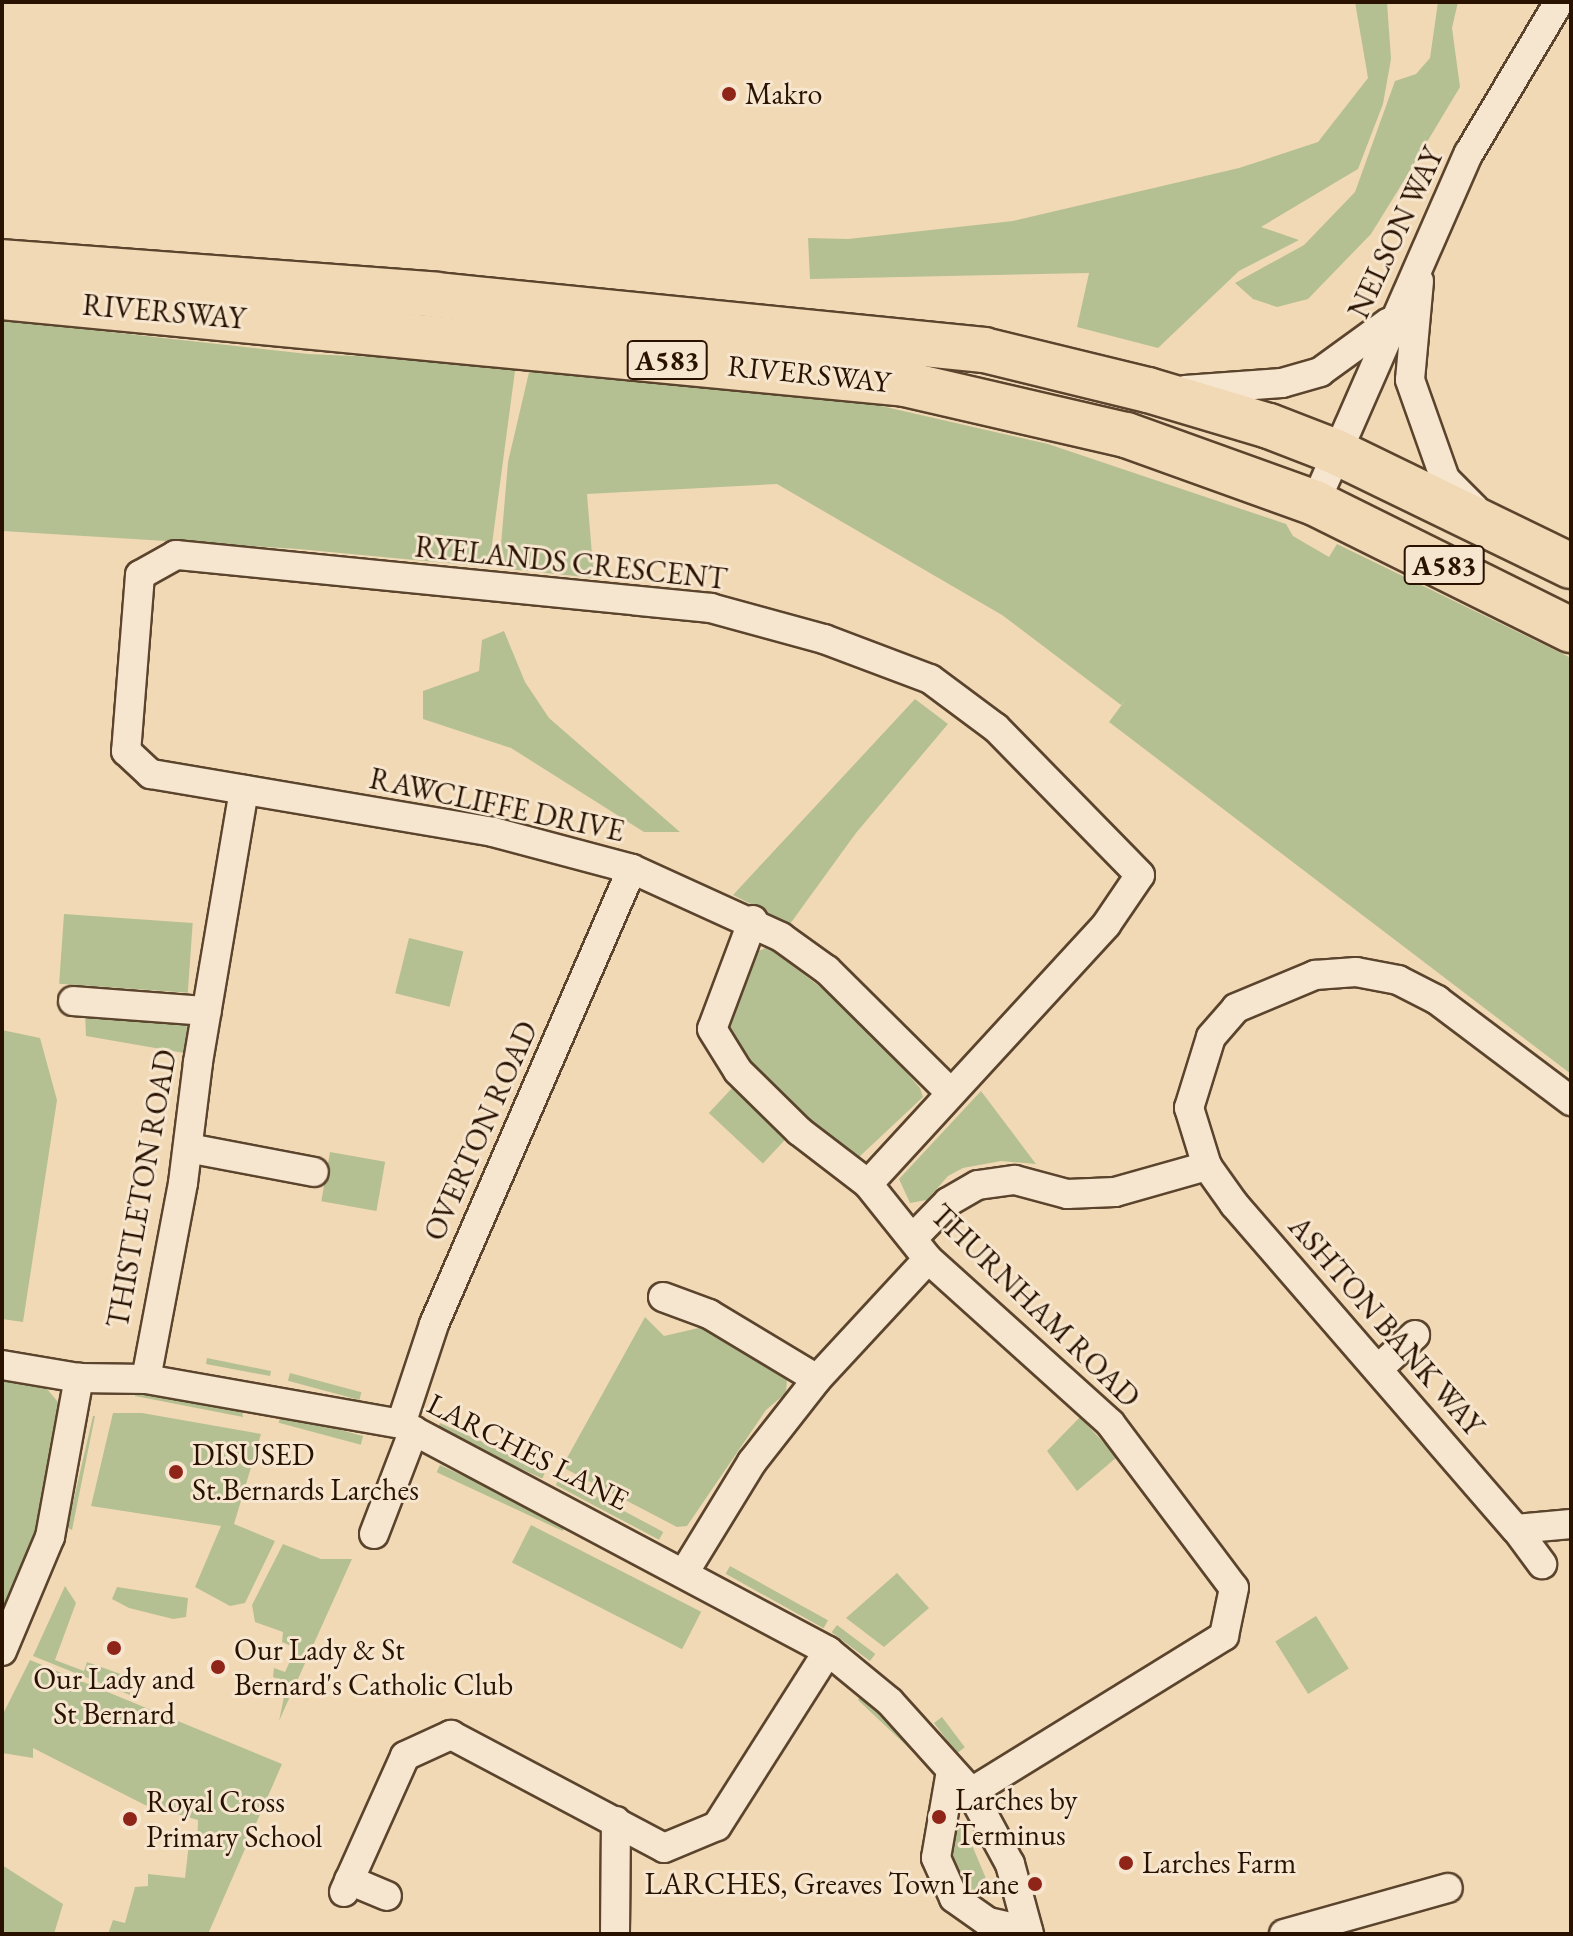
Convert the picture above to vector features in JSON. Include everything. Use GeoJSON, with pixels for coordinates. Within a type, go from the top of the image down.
{"type":"FeatureCollection","features":[{"type":"Feature","properties":{"kind":"highway","name":"RIVERSWAY"},"geometry":{"type":"LineString","coordinates":[[2,262],[436,295],[984,350],[1148,390],[1327,475],[1571,630]]}},
{"type":"Feature","properties":{"kind":"highway","name":"RIVERSWAY"},"geometry":{"type":"LineString","coordinates":[[2,297],[905,384],[1126,435],[1327,475],[1505,533],[1571,566]]}},
{"type":"Feature","properties":{"kind":"highway","name":"A583"},"geometry":{"type":"LineString","coordinates":[[1327,475],[1343,488],[1571,603]]}},
{"type":"Feature","properties":{"kind":"street","name":"NELSON WAY"},"geometry":{"type":"LineString","coordinates":[[1327,475],[1393,319],[1469,153],[1559,2]]}},
{"type":"Feature","properties":{"kind":"street"},"geometry":{"type":"LineString","coordinates":[[1421,261],[1410,380],[1421,420],[1445,479],[1505,533]]}},
{"type":"Feature","properties":{"kind":"street"},"geometry":{"type":"LineString","coordinates":[[1148,390],[1214,391],[1294,380],[1320,372],[1393,319]]}},
{"type":"Feature","properties":{"kind":"street","name":"RYELANDS CRESCENT"},"geometry":{"type":"LineString","coordinates":[[244,790],[151,774],[126,751],[140,575],[176,555],[699,606],[824,639],[930,679],[996,728],[1140,875],[1106,925],[868,1184]]}},
{"type":"Feature","properties":{"kind":"street","name":"RAWCLIFFE DRIVE"},"geometry":{"type":"LineString","coordinates":[[244,790],[493,832],[632,869],[753,920],[827,970],[950,1092]]}},
{"type":"Feature","properties":{"kind":"street","name":"THISTLETON ROAD"},"geometry":{"type":"LineString","coordinates":[[146,1379],[188,1148],[207,1011],[244,790]]}},
{"type":"Feature","properties":{"kind":"street","name":"OVERTON ROAD"},"geometry":{"type":"LineString","coordinates":[[374,1534],[434,1324],[632,869]]}},
{"type":"Feature","properties":{"kind":"street","name":"THURNHAM ROAD"},"geometry":{"type":"LineString","coordinates":[[753,920],[712,1029],[738,1071],[799,1131],[868,1184],[920,1249],[1110,1423],[1234,1588],[1224,1636],[971,1792]]}},
{"type":"Feature","properties":{"kind":"street","name":"ASHTON BANK WAY"},"geometry":{"type":"LineString","coordinates":[[1542,1564],[1379,1368],[1234,1204],[1207,1166],[1189,1108],[1211,1037],[1236,1008],[1315,975],[1356,972],[1398,980],[1437,1000],[1571,1101]]}},
{"type":"Feature","properties":{"kind":"street","name":"THISTLETON ROAD"},"geometry":{"type":"LineString","coordinates":[[73,1001],[207,1011]]}},
{"type":"Feature","properties":{"kind":"street"},"geometry":{"type":"LineString","coordinates":[[188,1148],[314,1172]]}},
{"type":"Feature","properties":{"kind":"street"},"geometry":{"type":"LineString","coordinates":[[684,1573],[752,1462],[963,1191],[995,1181],[1034,1182],[1067,1194],[1115,1192],[1207,1166]]}},
{"type":"Feature","properties":{"kind":"street"},"geometry":{"type":"LineString","coordinates":[[663,1297],[709,1314],[817,1379]]}},
{"type":"Feature","properties":{"kind":"street"},"geometry":{"type":"LineString","coordinates":[[1379,1368],[1415,1335]]}},
{"type":"Feature","properties":{"kind":"street","name":"LARCHES LANE"},"geometry":{"type":"LineString","coordinates":[[2,1365],[79,1378],[146,1379],[407,1427],[828,1651],[890,1702],[971,1792],[1010,1864],[1028,1933],[988,1922],[954,1898],[936,1858],[951,1771]]}},
{"type":"Feature","properties":{"kind":"street"},"geometry":{"type":"LineString","coordinates":[[2,1651],[50,1537],[79,1378]]}},
{"type":"Feature","properties":{"kind":"street"},"geometry":{"type":"LineString","coordinates":[[1516,1529],[1571,1524]]}},
{"type":"Feature","properties":{"kind":"street"},"geometry":{"type":"LineString","coordinates":[[387,1896],[347,1886],[405,1756],[451,1735],[664,1848],[717,1826],[828,1651]]}},
{"type":"Feature","properties":{"kind":"street"},"geometry":{"type":"LineString","coordinates":[[615,1934],[616,1821]]}},
{"type":"Feature","properties":{"kind":"street"},"geometry":{"type":"LineString","coordinates":[[1284,1934],[1448,1888]]}},
{"type":"Feature","properties":{"kind":"green space"},"geometry":{"type":"Polygon","coordinates":[[[1355,2],[1387,2],[1391,59],[1383,104],[1358,169],[1261,227],[1299,240],[1239,271],[1158,348],[1077,327],[1089,273],[810,279],[808,238],[848,239],[1013,221],[1239,168],[1318,142],[1368,78],[1355,2]]]}},
{"type":"Feature","properties":{"kind":"green space"},"geometry":{"type":"Polygon","coordinates":[[[1438,2],[1458,2],[1452,28],[1460,87],[1371,234],[1308,299],[1277,307],[1253,299],[1235,283],[1304,245],[1355,192],[1395,81],[1416,74],[1430,58],[1438,2]]]}},
{"type":"Feature","properties":{"kind":"green space"},"geometry":{"type":"Polygon","coordinates":[[[2,320],[308,354],[516,363],[489,567],[298,549],[2,531],[2,320]]]}},
{"type":"Feature","properties":{"kind":"green space"},"geometry":{"type":"Polygon","coordinates":[[[530,368],[772,388],[877,405],[1048,444],[1286,524],[1293,536],[1329,557],[1337,544],[1571,658],[1571,1074],[1109,722],[1126,699],[1121,705],[1002,615],[777,484],[587,494],[594,578],[499,568],[508,462],[530,368]]]}},
{"type":"Feature","properties":{"kind":"green space"},"geometry":{"type":"Polygon","coordinates":[[[504,631],[525,682],[549,718],[680,832],[644,832],[511,748],[423,719],[423,691],[479,671],[482,640],[504,631]]]}},
{"type":"Feature","properties":{"kind":"green space"},"geometry":{"type":"Polygon","coordinates":[[[915,699],[948,724],[856,833],[790,924],[733,895],[915,699]]]}},
{"type":"Feature","properties":{"kind":"green space"},"geometry":{"type":"Polygon","coordinates":[[[64,914],[193,923],[188,993],[59,984],[64,914]]]}},
{"type":"Feature","properties":{"kind":"green space"},"geometry":{"type":"Polygon","coordinates":[[[409,938],[463,952],[450,1007],[395,993],[409,938]]]}},
{"type":"Feature","properties":{"kind":"green space"},"geometry":{"type":"Polygon","coordinates":[[[768,947],[853,1012],[920,1088],[923,1097],[857,1159],[795,1117],[739,1060],[721,1021],[746,956],[768,947]]]}},
{"type":"Feature","properties":{"kind":"green space"},"geometry":{"type":"Polygon","coordinates":[[[85,1012],[180,1020],[188,1028],[184,1053],[86,1036],[85,1012]]]}},
{"type":"Feature","properties":{"kind":"green space"},"geometry":{"type":"Polygon","coordinates":[[[2,1030],[40,1038],[57,1100],[23,1322],[2,1319],[2,1030]]]}},
{"type":"Feature","properties":{"kind":"green space"},"geometry":{"type":"Polygon","coordinates":[[[734,1086],[788,1136],[763,1164],[709,1113],[734,1086]]]}},
{"type":"Feature","properties":{"kind":"green space"},"geometry":{"type":"Polygon","coordinates":[[[981,1091],[1036,1164],[1001,1161],[963,1168],[948,1176],[927,1200],[910,1203],[899,1179],[981,1091]]]}},
{"type":"Feature","properties":{"kind":"green space"},"geometry":{"type":"Polygon","coordinates":[[[330,1152],[385,1162],[376,1211],[321,1201],[330,1152]]]}},
{"type":"Feature","properties":{"kind":"green space"},"geometry":{"type":"Polygon","coordinates":[[[645,1317],[664,1336],[703,1327],[787,1379],[786,1393],[766,1410],[687,1526],[677,1527],[562,1467],[645,1317]]]}},
{"type":"Feature","properties":{"kind":"green space"},"geometry":{"type":"Polygon","coordinates":[[[207,1358],[271,1371],[270,1376],[206,1364],[207,1358]]]}},
{"type":"Feature","properties":{"kind":"green space"},"geometry":{"type":"Polygon","coordinates":[[[290,1373],[361,1392],[359,1400],[288,1381],[290,1373]]]}},
{"type":"Feature","properties":{"kind":"green space"},"geometry":{"type":"Polygon","coordinates":[[[2,1376],[42,1383],[58,1402],[63,1426],[39,1528],[2,1621],[2,1376]]]}},
{"type":"Feature","properties":{"kind":"green space"},"geometry":{"type":"Polygon","coordinates":[[[136,1387],[241,1406],[243,1417],[135,1396],[136,1387]]]}},
{"type":"Feature","properties":{"kind":"green space","name":"DISUSED St.Bernards Larches"},"geometry":{"type":"Polygon","coordinates":[[[113,1413],[142,1413],[261,1434],[234,1524],[275,1541],[245,1603],[230,1606],[195,1587],[221,1526],[91,1506],[113,1413]]]}},
{"type":"Feature","properties":{"kind":"green space"},"geometry":{"type":"Polygon","coordinates":[[[281,1414],[363,1436],[361,1445],[279,1423],[281,1414]]]}},
{"type":"Feature","properties":{"kind":"green space"},"geometry":{"type":"Polygon","coordinates":[[[95,1416],[72,1530],[68,1528],[95,1416]]]}},
{"type":"Feature","properties":{"kind":"green space"},"geometry":{"type":"Polygon","coordinates":[[[1080,1417],[1117,1457],[1077,1491],[1047,1451],[1080,1417]]]}},
{"type":"Feature","properties":{"kind":"green space"},"geometry":{"type":"Polygon","coordinates":[[[440,1423],[546,1470],[542,1478],[436,1431],[440,1423]]]}},
{"type":"Feature","properties":{"kind":"green space"},"geometry":{"type":"Polygon","coordinates":[[[440,1465],[566,1524],[563,1531],[437,1472],[440,1465]]]}},
{"type":"Feature","properties":{"kind":"green space"},"geometry":{"type":"Polygon","coordinates":[[[560,1477],[663,1532],[659,1540],[556,1485],[560,1477]]]}},
{"type":"Feature","properties":{"kind":"green space"},"geometry":{"type":"Polygon","coordinates":[[[531,1525],[701,1612],[682,1649],[512,1562],[531,1525]]]}},
{"type":"Feature","properties":{"kind":"green space"},"geometry":{"type":"Polygon","coordinates":[[[283,1544],[321,1559],[352,1559],[279,1721],[287,1682],[273,1677],[274,1668],[285,1672],[296,1648],[282,1642],[283,1632],[255,1622],[252,1605],[283,1544]]]}},
{"type":"Feature","properties":{"kind":"green space"},"geometry":{"type":"Polygon","coordinates":[[[730,1566],[828,1620],[824,1628],[726,1574],[730,1566]]]}},
{"type":"Feature","properties":{"kind":"green space"},"geometry":{"type":"Polygon","coordinates":[[[897,1573],[929,1608],[884,1647],[846,1618],[897,1573]]]}},
{"type":"Feature","properties":{"kind":"green space"},"geometry":{"type":"Polygon","coordinates":[[[65,1586],[76,1603],[55,1660],[84,1671],[87,1662],[129,1677],[130,1695],[33,1656],[65,1586]]]}},
{"type":"Feature","properties":{"kind":"green space"},"geometry":{"type":"Polygon","coordinates":[[[117,1587],[188,1598],[186,1617],[173,1619],[129,1608],[112,1599],[117,1587]]]}},
{"type":"Feature","properties":{"kind":"green space"},"geometry":{"type":"Polygon","coordinates":[[[1316,1616],[1349,1669],[1308,1694],[1275,1641],[1316,1616]]]}},
{"type":"Feature","properties":{"kind":"green space"},"geometry":{"type":"Polygon","coordinates":[[[837,1625],[875,1654],[870,1661],[832,1632],[837,1625]]]}},
{"type":"Feature","properties":{"kind":"green space"},"geometry":{"type":"Polygon","coordinates":[[[30,1660],[282,1764],[208,1934],[108,1934],[113,1920],[125,1923],[135,1887],[148,1886],[148,1874],[185,1878],[189,1843],[197,1849],[198,1820],[145,1805],[33,1748],[33,1758],[2,1753],[2,1716],[30,1660]]]}},
{"type":"Feature","properties":{"kind":"green space"},"geometry":{"type":"Polygon","coordinates":[[[862,1693],[919,1745],[913,1752],[858,1700],[862,1693]]]}},
{"type":"Feature","properties":{"kind":"green space"},"geometry":{"type":"Polygon","coordinates":[[[942,1717],[965,1747],[957,1753],[934,1723],[942,1717]]]}},
{"type":"Feature","properties":{"kind":"green space"},"geometry":{"type":"Polygon","coordinates":[[[963,1824],[990,1888],[979,1898],[957,1885],[948,1857],[958,1825],[963,1824]]]}},
{"type":"Feature","properties":{"kind":"green space"},"geometry":{"type":"Polygon","coordinates":[[[2,1865],[63,1904],[54,1934],[2,1934],[2,1865]]]}},
{"type":"Feature","properties":{"kind":"place","name":"Makro"},"geometry":{"type":"Point","coordinates":[729,94]}},
{"type":"Feature","properties":{"kind":"place","name":"DISUSED St.Bernards Larches"},"geometry":{"type":"Point","coordinates":[176,1472]}},
{"type":"Feature","properties":{"kind":"place","name":"Our Lady and St Bernard"},"geometry":{"type":"Point","coordinates":[114,1648]}},
{"type":"Feature","properties":{"kind":"place","name":"Our Lady & St Bernard's Catholic Club"},"geometry":{"type":"Point","coordinates":[218,1667]}},
{"type":"Feature","properties":{"kind":"place","name":"Larches by Terminus"},"geometry":{"type":"Point","coordinates":[939,1817]}},
{"type":"Feature","properties":{"kind":"place","name":"Royal Cross Primary School"},"geometry":{"type":"Point","coordinates":[130,1819]}},
{"type":"Feature","properties":{"kind":"place","name":"Larches Farm"},"geometry":{"type":"Point","coordinates":[1126,1863]}},
{"type":"Feature","properties":{"kind":"place","name":"LARCHES, Greaves Town Lane"},"geometry":{"type":"Point","coordinates":[1035,1884]}}]}
